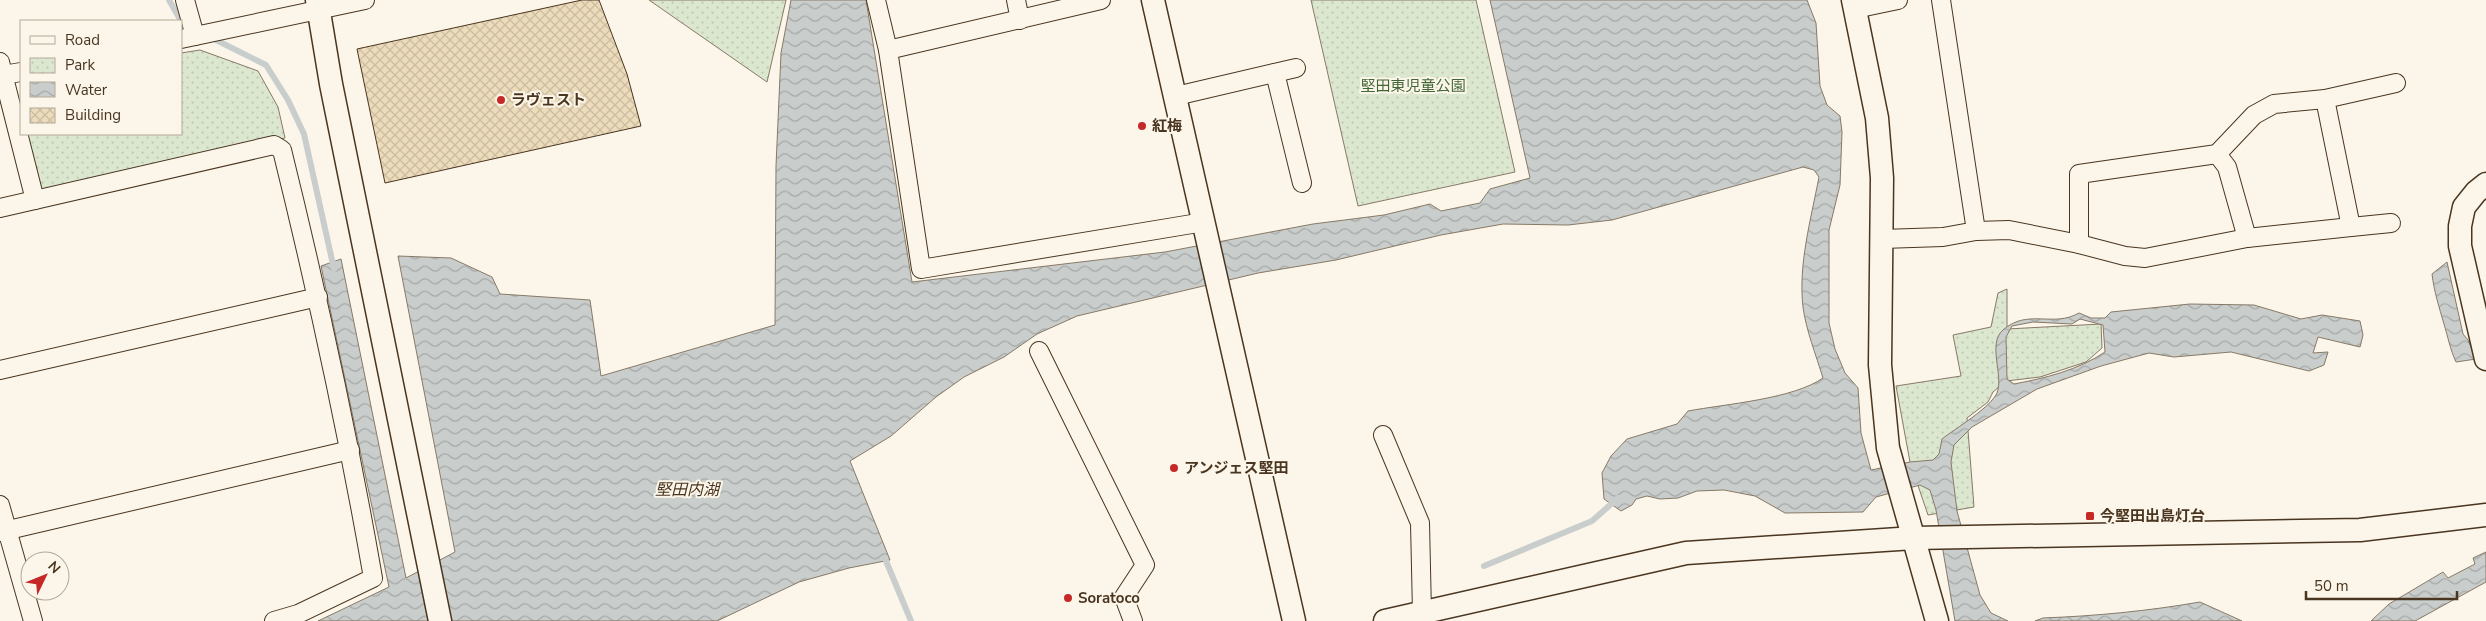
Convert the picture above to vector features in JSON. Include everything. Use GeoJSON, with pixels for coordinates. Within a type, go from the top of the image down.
{"type":"FeatureCollection","features":[{"type":"Feature","properties":{"kind":"street"},"geometry":{"type":"LineString","coordinates":[[185,0],[188,37],[318,4],[365,0]]}},
{"type":"Feature","properties":{"kind":"street"},"geometry":{"type":"LineString","coordinates":[[876,0],[888,50],[921,269],[1206,232]]}},
{"type":"Feature","properties":{"kind":"street"},"geometry":{"type":"LineString","coordinates":[[1016,0],[1020,20]]}},
{"type":"Feature","properties":{"kind":"street"},"geometry":{"type":"LineString","coordinates":[[888,50],[1101,0]]}},
{"type":"Feature","properties":{"kind":"street"},"geometry":{"type":"LineString","coordinates":[[1153,0],[1294,621]]}},
{"type":"Feature","properties":{"kind":"street"},"geometry":{"type":"LineString","coordinates":[[1898,0],[1854,4],[1877,118],[1882,178],[1880,365],[1888,448],[1937,621]]}},
{"type":"Feature","properties":{"kind":"street"},"geometry":{"type":"LineString","coordinates":[[1941,0],[1976,231]]}},
{"type":"Feature","properties":{"kind":"street"},"geometry":{"type":"LineString","coordinates":[[318,4],[334,103],[440,621]]}},
{"type":"Feature","properties":{"kind":"street"},"geometry":{"type":"LineString","coordinates":[[1176,96],[1296,68]]}},
{"type":"Feature","properties":{"kind":"street"},"geometry":{"type":"LineString","coordinates":[[20,72],[2,69],[35,200]]}},
{"type":"Feature","properties":{"kind":"street"},"geometry":{"type":"LineString","coordinates":[[1274,73],[1302,183]]}},
{"type":"Feature","properties":{"kind":"street"},"geometry":{"type":"LineString","coordinates":[[2079,244],[2079,174],[2217,154],[2254,115],[2274,104],[2325,99],[2396,83]]}},
{"type":"Feature","properties":{"kind":"street"},"geometry":{"type":"LineString","coordinates":[[2325,99],[2351,227]]}},
{"type":"Feature","properties":{"kind":"street"},"geometry":{"type":"LineString","coordinates":[[0,208],[274,145],[282,150],[318,297],[350,450],[373,578],[298,614],[274,621]]}},
{"type":"Feature","properties":{"kind":"street"},"geometry":{"type":"LineString","coordinates":[[2217,154],[2227,167],[2247,238]]}},
{"type":"Feature","properties":{"kind":"street"},"geometry":{"type":"LineString","coordinates":[[2486,184],[2476,192],[2464,207],[2460,246],[2486,359]]}},
{"type":"Feature","properties":{"kind":"street"},"geometry":{"type":"LineString","coordinates":[[1882,239],[1943,237],[1976,231],[2009,230],[2079,244],[2125,256],[2145,258],[2247,238],[2391,223]]}},
{"type":"Feature","properties":{"kind":"street"},"geometry":{"type":"LineString","coordinates":[[0,370],[318,297]]}},
{"type":"Feature","properties":{"kind":"street"},"geometry":{"type":"LineString","coordinates":[[1039,351],[1145,565],[1124,596],[1133,621]]}},
{"type":"Feature","properties":{"kind":"street"},"geometry":{"type":"LineString","coordinates":[[1383,435],[1420,523],[1422,613]]}},
{"type":"Feature","properties":{"kind":"street"},"geometry":{"type":"LineString","coordinates":[[4,532],[350,450]]}},
{"type":"Feature","properties":{"kind":"street"},"geometry":{"type":"LineString","coordinates":[[0,506],[4,532],[33,621]]}},
{"type":"Feature","properties":{"kind":"street"},"geometry":{"type":"LineString","coordinates":[[1385,621],[1686,553],[1914,538],[2360,530],[2486,515]]}},
{"type":"Feature","properties":{"kind":"green space"},"geometry":{"type":"Polygon","coordinates":[[[649,0],[786,0],[767,82],[649,0]]]}},
{"type":"Feature","properties":{"kind":"green space","name":"堅田東児童公園"},"geometry":{"type":"Polygon","coordinates":[[[1311,0],[1476,0],[1515,172],[1358,206],[1311,0]]]}},
{"type":"Feature","properties":{"kind":"green space"},"geometry":{"type":"Polygon","coordinates":[[[200,50],[258,71],[278,107],[285,138],[40,190],[26,135],[182,135],[182,53],[200,50]]]}},
{"type":"Feature","properties":{"kind":"green space"},"geometry":{"type":"Polygon","coordinates":[[[2007,289],[2007,329],[2101,324],[2102,348],[2086,362],[2040,377],[2006,381],[1993,392],[1988,402],[1967,418],[1974,507],[1928,515],[1910,462],[1896,386],[1961,376],[1953,335],[1991,327],[1998,293],[2007,289]]]}},
{"type":"Feature","properties":{"kind":"water","name":"堅田内湖"},"geometry":{"type":"Polygon","coordinates":[[[791,0],[866,0],[912,282],[1165,252],[1313,224],[1384,215],[1430,204],[1441,211],[1480,203],[1490,189],[1530,178],[1490,0],[1807,0],[1816,23],[1820,86],[1827,105],[1840,116],[1842,132],[1840,185],[1829,230],[1829,323],[1835,349],[1845,373],[1858,388],[1861,433],[1871,470],[1910,462],[1933,460],[1939,454],[1942,439],[1980,411],[1997,393],[1999,378],[1996,343],[1998,336],[2012,324],[2022,320],[2060,319],[2079,313],[2091,318],[2105,318],[2111,312],[2190,304],[2254,305],[2301,319],[2322,315],[2360,321],[2363,335],[2360,347],[2318,337],[2313,353],[2328,352],[2324,365],[2309,371],[2231,352],[2174,357],[2149,353],[2101,366],[2037,389],[1972,427],[1954,445],[1951,462],[1957,511],[1980,595],[1991,613],[2008,621],[1955,621],[1936,510],[1930,490],[1920,485],[1876,497],[1863,512],[1785,513],[1755,496],[1724,490],[1697,491],[1678,498],[1660,499],[1647,496],[1636,499],[1632,505],[1621,511],[1604,499],[1602,473],[1611,456],[1627,439],[1677,424],[1688,411],[1777,396],[1795,391],[1823,378],[1806,325],[1802,291],[1806,242],[1819,177],[1814,170],[1803,167],[1612,220],[1568,225],[1503,224],[1441,235],[1336,260],[1258,273],[1077,316],[1037,334],[1004,357],[964,377],[936,397],[891,436],[850,461],[890,560],[849,568],[799,582],[717,621],[318,621],[389,587],[321,266],[341,259],[406,578],[455,552],[398,256],[451,258],[492,277],[500,294],[590,300],[601,376],[775,325],[776,166],[781,53],[791,0]],[[2080,319],[2072,324],[2033,322],[2012,326],[2006,337],[2007,379],[2014,384],[2038,379],[2084,364],[2095,358],[2105,352],[2103,325],[2080,319]]]}},
{"type":"Feature","properties":{"kind":"water"},"geometry":{"type":"Polygon","coordinates":[[[2447,262],[2463,334],[2468,340],[2476,359],[2456,362],[2451,348],[2432,274],[2447,262]]]}},
{"type":"Feature","properties":{"kind":"water"},"geometry":{"type":"Polygon","coordinates":[[[2486,552],[2486,582],[2415,621],[2371,621],[2389,604],[2443,572],[2448,578],[2475,564],[2473,558],[2486,552]]]}},
{"type":"Feature","properties":{"kind":"water"},"geometry":{"type":"Polygon","coordinates":[[[2200,602],[2242,621],[2035,621],[2043,618],[2122,613],[2200,602]]]}},
{"type":"Feature","properties":{"kind":"building","name":"ラヴェスト"},"geometry":{"type":"Polygon","coordinates":[[[582,0],[599,0],[627,74],[641,126],[385,183],[357,49],[582,0]]]}},
{"type":"Feature","properties":{"kind":"waterway"},"geometry":{"type":"LineString","coordinates":[[169,0],[180,20]]}},
{"type":"Feature","properties":{"kind":"waterway"},"geometry":{"type":"LineString","coordinates":[[210,37],[266,65],[288,100],[304,134],[334,269]]}},
{"type":"Feature","properties":{"kind":"waterway"},"geometry":{"type":"LineString","coordinates":[[1484,566],[1592,521],[1618,498]]}},
{"type":"Feature","properties":{"kind":"waterway"},"geometry":{"type":"LineString","coordinates":[[886,561],[911,621]]}},
{"type":"Feature","properties":{"kind":"place","name":"ラヴェスト"},"geometry":{"type":"Point","coordinates":[501,100]}},
{"type":"Feature","properties":{"kind":"place","name":"紅梅"},"geometry":{"type":"Point","coordinates":[1142,126]}},
{"type":"Feature","properties":{"kind":"place","name":"アンジェス堅田"},"geometry":{"type":"Point","coordinates":[1174,468]}},
{"type":"Feature","properties":{"kind":"place","name":"今堅田出島灯台"},"geometry":{"type":"Point","coordinates":[2090,516]}},
{"type":"Feature","properties":{"kind":"place","name":"Soratoco"},"geometry":{"type":"Point","coordinates":[1068,598]}}]}
